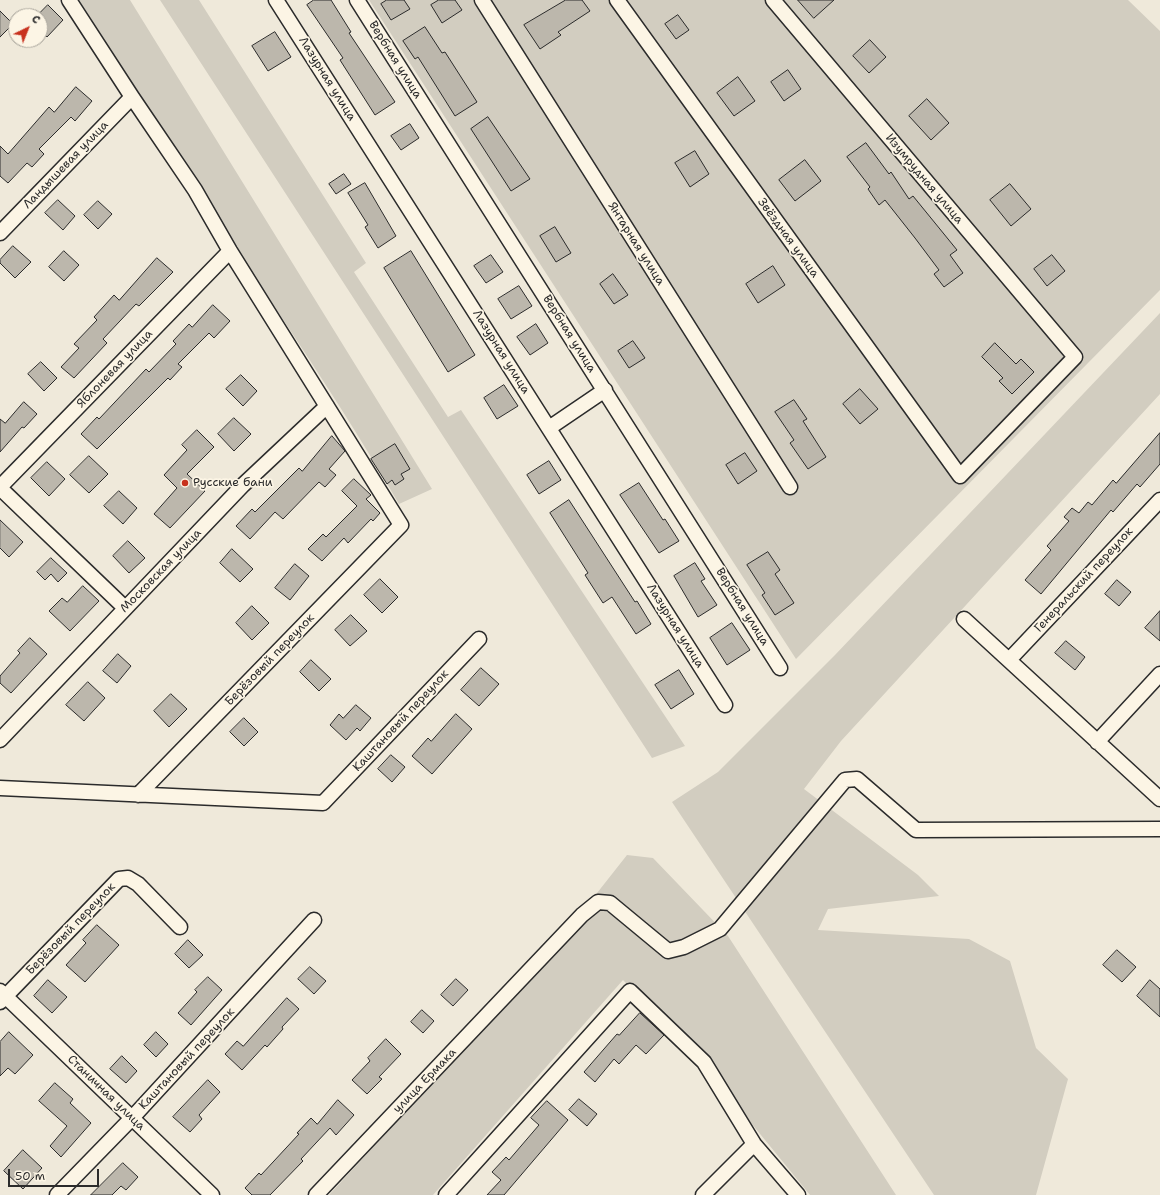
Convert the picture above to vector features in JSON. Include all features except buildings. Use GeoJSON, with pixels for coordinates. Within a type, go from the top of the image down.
{"type":"FeatureCollection","features":[{"type":"Feature","properties":{"kind":"street"},"geometry":{"type":"LineString","coordinates":[[70,0],[132,97],[195,190],[230,251],[327,406]]}},
{"type":"Feature","properties":{"kind":"street","name":"Лазурная улица"},"geometry":{"type":"LineString","coordinates":[[276,0],[725,705]]}},
{"type":"Feature","properties":{"kind":"street","name":"Вербная улица"},"geometry":{"type":"LineString","coordinates":[[357,0],[780,668]]}},
{"type":"Feature","properties":{"kind":"street","name":"Янтарная улица"},"geometry":{"type":"LineString","coordinates":[[482,0],[790,487]]}},
{"type":"Feature","properties":{"kind":"street","name":"Звёздная улица"},"geometry":{"type":"LineString","coordinates":[[617,0],[960,476],[1075,357]]}},
{"type":"Feature","properties":{"kind":"street","name":"Изумрудная улица"},"geometry":{"type":"LineString","coordinates":[[773,0],[1075,357]]}},
{"type":"Feature","properties":{"kind":"street","name":"Ландышевая улица"},"geometry":{"type":"LineString","coordinates":[[0,232],[132,97]]}},
{"type":"Feature","properties":{"kind":"street","name":"Яблоневая улица"},"geometry":{"type":"LineString","coordinates":[[0,487],[230,251]]}},
{"type":"Feature","properties":{"kind":"street"},"geometry":{"type":"LineString","coordinates":[[549,428],[605,390]]}},
{"type":"Feature","properties":{"kind":"street","name":"Берёзовый переулок"},"geometry":{"type":"LineString","coordinates":[[138,795],[401,525],[327,406]]}},
{"type":"Feature","properties":{"kind":"street","name":"Московская улица"},"geometry":{"type":"LineString","coordinates":[[0,740],[243,485],[327,406]]}},
{"type":"Feature","properties":{"kind":"street"},"geometry":{"type":"LineString","coordinates":[[0,487],[125,608]]}},
{"type":"Feature","properties":{"kind":"street","name":"Генеральский переулок"},"geometry":{"type":"LineString","coordinates":[[1009,660],[1160,500]]}},
{"type":"Feature","properties":{"kind":"street"},"geometry":{"type":"LineString","coordinates":[[964,619],[1160,799]]}},
{"type":"Feature","properties":{"kind":"street","name":"Каштановый переулок"},"geometry":{"type":"LineString","coordinates":[[138,795],[323,803],[479,639]]}},
{"type":"Feature","properties":{"kind":"street"},"geometry":{"type":"LineString","coordinates":[[1097,742],[1160,674]]}},
{"type":"Feature","properties":{"kind":"street","name":"улица Ермака"},"geometry":{"type":"LineString","coordinates":[[316,1195],[582,915],[598,902],[610,903],[668,951],[684,947],[720,929],[845,780],[857,779],[916,830],[1160,829]]}},
{"type":"Feature","properties":{"kind":"street"},"geometry":{"type":"LineString","coordinates":[[0,788],[138,795]]}},
{"type":"Feature","properties":{"kind":"street","name":"Берёзовый переулок"},"geometry":{"type":"LineString","coordinates":[[2,997],[119,879],[128,878],[138,884],[180,927]]}},
{"type":"Feature","properties":{"kind":"street","name":"Каштановый переулок"},"geometry":{"type":"LineString","coordinates":[[57,1195],[132,1118],[314,920]]}},
{"type":"Feature","properties":{"kind":"street"},"geometry":{"type":"LineString","coordinates":[[446,1195],[630,991],[704,1062],[754,1144],[798,1195]]}},
{"type":"Feature","properties":{"kind":"street","name":"Станичная улица"},"geometry":{"type":"LineString","coordinates":[[2,997],[212,1195]]}},
{"type":"Feature","properties":{"kind":"street"},"geometry":{"type":"LineString","coordinates":[[703,1195],[754,1144]]}},
{"type":"Feature","properties":{"kind":"shaded area"},"geometry":{"type":"Polygon","coordinates":[[[72,0],[130,0],[432,489],[399,504],[370,455],[309,359],[131,93],[72,0]]]}},
{"type":"Feature","properties":{"kind":"shaded area"},"geometry":{"type":"Polygon","coordinates":[[[160,0],[199,0],[366,263],[354,272],[448,417],[461,410],[685,746],[652,758],[160,0]]]}},
{"type":"Feature","properties":{"kind":"shaded area"},"geometry":{"type":"Polygon","coordinates":[[[369,0],[1128,0],[1160,31],[1160,290],[796,659],[369,0]]]}},
{"type":"Feature","properties":{"kind":"shaded area"},"geometry":{"type":"Polygon","coordinates":[[[1160,313],[1160,394],[841,741],[804,789],[918,875],[939,896],[828,909],[818,930],[969,939],[1010,961],[1036,1048],[1068,1079],[1036,1195],[934,1195],[672,802],[718,772],[835,655],[1160,313]]]}},
{"type":"Feature","properties":{"kind":"shaded area"},"geometry":{"type":"Polygon","coordinates":[[[627,855],[653,858],[728,936],[896,1195],[810,1195],[693,1052],[623,980],[433,1195],[329,1195],[534,973],[627,855]]]}},
{"type":"Feature","properties":{"kind":"place","name":"Русские бани"},"geometry":{"type":"Point","coordinates":[185,483]}}]}
